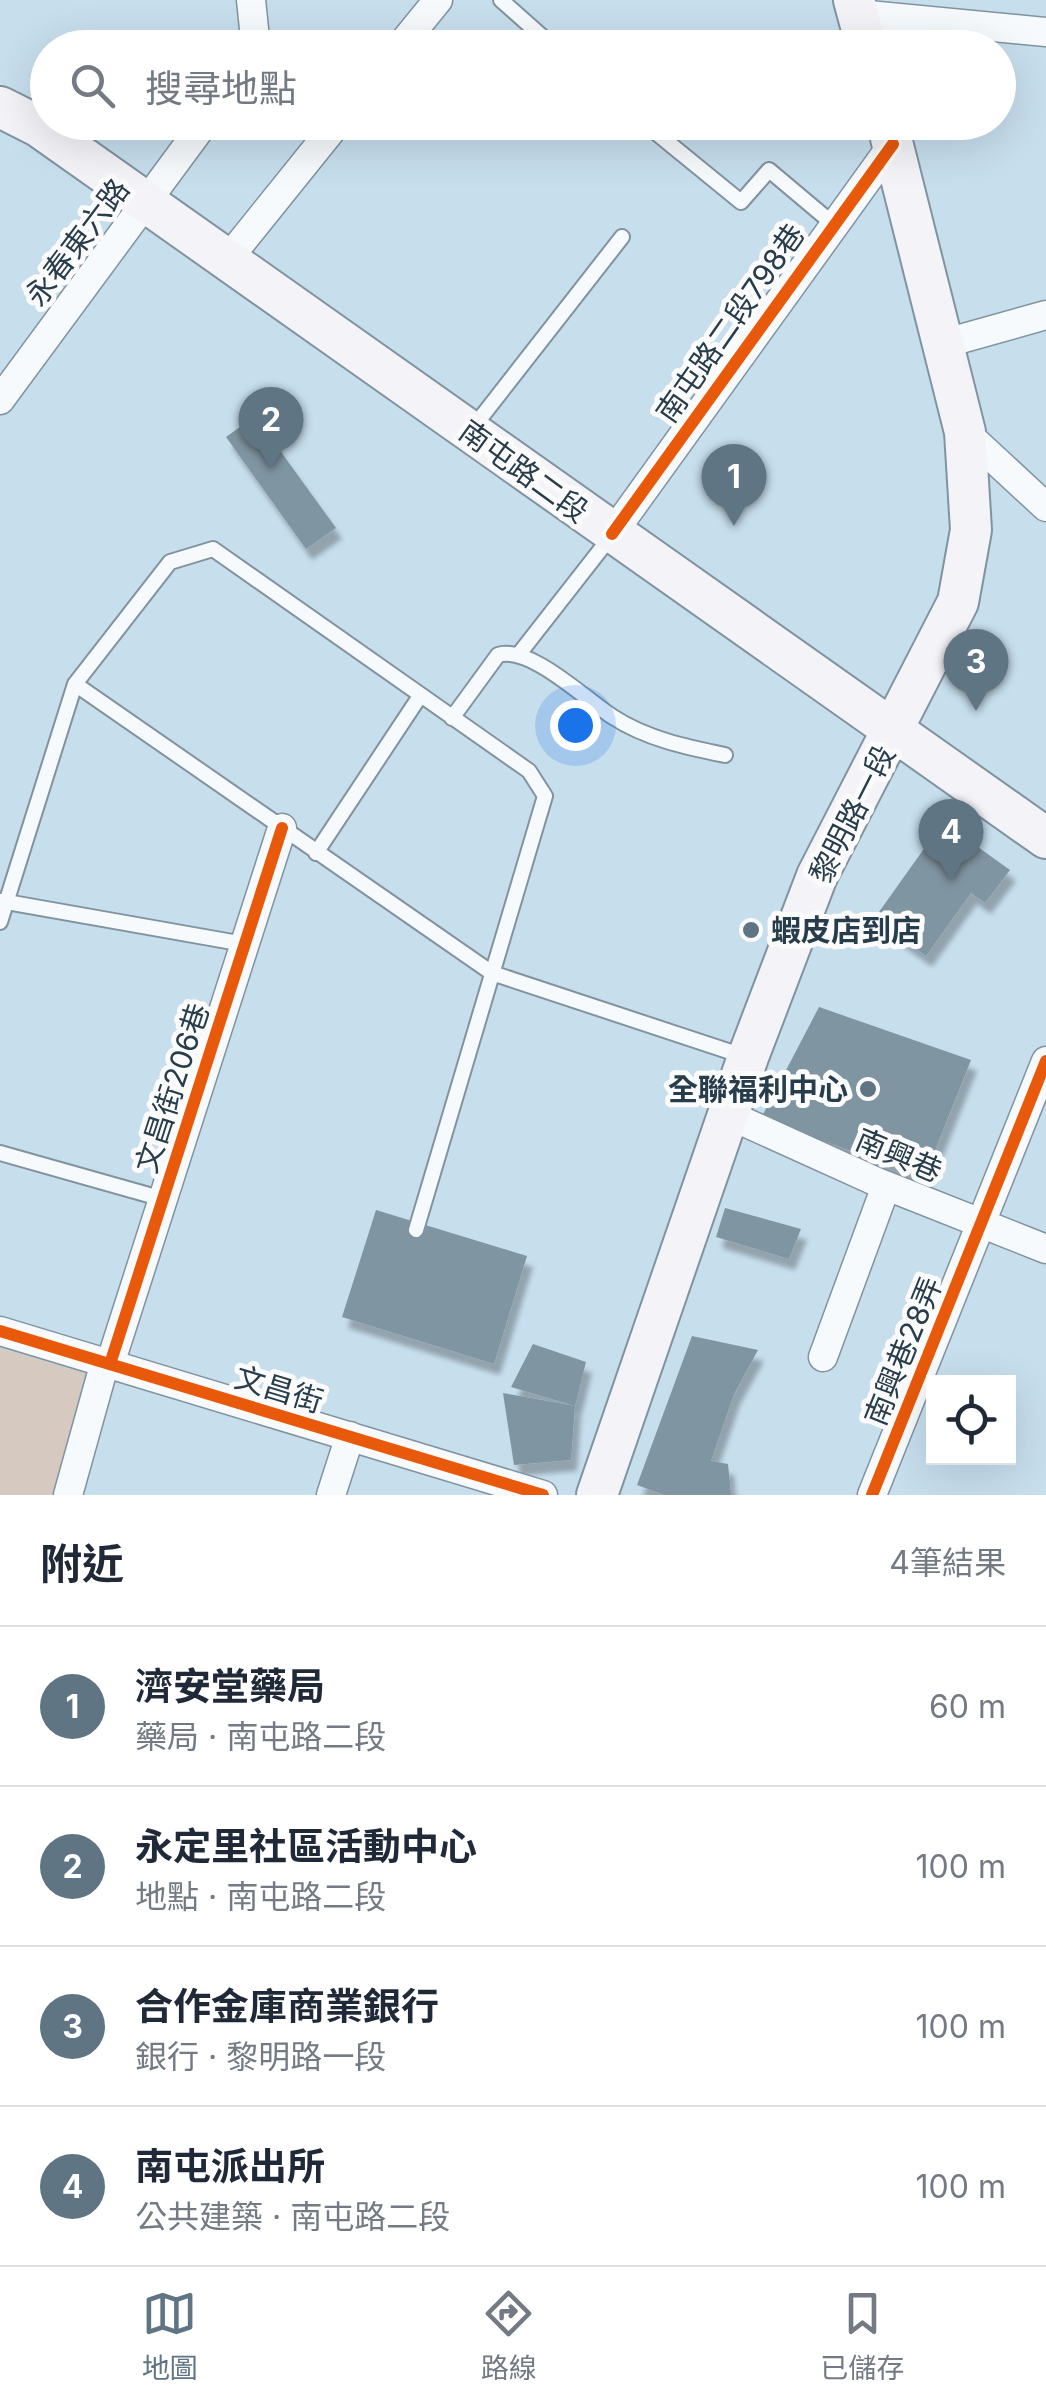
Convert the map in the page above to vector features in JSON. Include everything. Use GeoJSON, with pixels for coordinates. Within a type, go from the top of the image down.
{"type":"FeatureCollection","features":[{"type":"Feature","properties":{"kind":"main road","name":"南屯路二段"},"geometry":{"type":"LineString","coordinates":[[0,107],[30,122]]}},
{"type":"Feature","properties":{"kind":"main road","name":"南屯路二段"},"geometry":{"type":"LineString","coordinates":[[58,140],[1046,838]]}},
{"type":"Feature","properties":{"kind":"main road","name":"黎明路一段"},"geometry":{"type":"LineString","coordinates":[[597,1495],[748,1058],[818,876],[958,602],[967,566],[971,482],[965,432],[946,343],[892,140]]}},
{"type":"Feature","properties":{"kind":"street"},"geometry":{"type":"LineString","coordinates":[[251,0],[254,30]]}},
{"type":"Feature","properties":{"kind":"street"},"geometry":{"type":"LineString","coordinates":[[414,30],[438,0]]}},
{"type":"Feature","properties":{"kind":"street"},"geometry":{"type":"LineString","coordinates":[[860,20],[1015,30]]}},
{"type":"Feature","properties":{"kind":"street"},"geometry":{"type":"LineString","coordinates":[[1016,30],[1046,32]]}},
{"type":"Feature","properties":{"kind":"street","name":"永春東六路"},"geometry":{"type":"LineString","coordinates":[[0,400],[192,140]]}},
{"type":"Feature","properties":{"kind":"street"},"geometry":{"type":"LineString","coordinates":[[226,260],[323,140]]}},
{"type":"Feature","properties":{"kind":"street","name":"南屯路二段798巷"},"geometry":{"type":"LineString","coordinates":[[612,534],[885,140]]}},
{"type":"Feature","properties":{"kind":"street"},"geometry":{"type":"LineString","coordinates":[[946,343],[1046,315]]}},
{"type":"Feature","properties":{"kind":"street"},"geometry":{"type":"LineString","coordinates":[[965,432],[1046,507]]}},
{"type":"Feature","properties":{"kind":"street","name":"文昌街206巷"},"geometry":{"type":"LineString","coordinates":[[68,1495],[107,1363],[282,828]]}},
{"type":"Feature","properties":{"kind":"street","name":"南興巷28弄"},"geometry":{"type":"LineString","coordinates":[[872,1495],[1046,1061]]}},
{"type":"Feature","properties":{"kind":"street","name":"南興巷"},"geometry":{"type":"LineString","coordinates":[[729,1115],[886,1186],[1046,1248]]}},
{"type":"Feature","properties":{"kind":"street"},"geometry":{"type":"LineString","coordinates":[[823,1357],[886,1186]]}},
{"type":"Feature","properties":{"kind":"street","name":"文昌街"},"geometry":{"type":"LineString","coordinates":[[0,1331],[543,1495]]}},
{"type":"Feature","properties":{"kind":"street"},"geometry":{"type":"LineString","coordinates":[[331,1495],[350,1436]]}},
{"type":"Feature","properties":{"kind":"lane"},"geometry":{"type":"LineString","coordinates":[[501,0],[535,30]]}},
{"type":"Feature","properties":{"kind":"lane"},"geometry":{"type":"LineString","coordinates":[[665,140],[742,202],[769,170],[832,222]]}},
{"type":"Feature","properties":{"kind":"lane"},"geometry":{"type":"LineString","coordinates":[[470,431],[622,237]]}},
{"type":"Feature","properties":{"kind":"lane"},"geometry":{"type":"LineString","coordinates":[[519,654],[612,534]]}},
{"type":"Feature","properties":{"kind":"lane"},"geometry":{"type":"LineString","coordinates":[[0,922],[3,901],[75,684],[170,562],[213,549],[530,770],[545,796],[416,1230]]}},
{"type":"Feature","properties":{"kind":"lane"},"geometry":{"type":"LineString","coordinates":[[452,718],[498,655],[519,654],[629,726],[664,740],[725,755]]}},
{"type":"Feature","properties":{"kind":"lane"},"geometry":{"type":"LineString","coordinates":[[75,684],[492,972],[748,1058]]}},
{"type":"Feature","properties":{"kind":"lane"},"geometry":{"type":"LineString","coordinates":[[316,853],[420,696]]}},
{"type":"Feature","properties":{"kind":"lane"},"geometry":{"type":"LineString","coordinates":[[3,901],[244,944]]}},
{"type":"Feature","properties":{"kind":"lane"},"geometry":{"type":"LineString","coordinates":[[0,1153],[163,1199]]}},
{"type":"Feature","properties":{"kind":"shaded area"},"geometry":{"type":"Polygon","coordinates":[[[0,1348],[88,1374],[52,1495],[0,1495],[0,1348]]]}},
{"type":"Feature","properties":{"kind":"building"},"geometry":{"type":"Polygon","coordinates":[[[255,416],[336,528],[306,549],[226,437],[255,416]]]}},
{"type":"Feature","properties":{"kind":"building"},"geometry":{"type":"Polygon","coordinates":[[[943,822],[1010,870],[985,903],[971,893],[926,956],[874,919],[943,822]]]}},
{"type":"Feature","properties":{"kind":"building","name":"全聯福利中心"},"geometry":{"type":"Polygon","coordinates":[[[819,1007],[971,1060],[924,1178],[761,1118],[819,1007]]]}},
{"type":"Feature","properties":{"kind":"building"},"geometry":{"type":"Polygon","coordinates":[[[725,1208],[801,1229],[789,1259],[716,1237],[725,1208]]]}},
{"type":"Feature","properties":{"kind":"building"},"geometry":{"type":"Polygon","coordinates":[[[376,1210],[527,1256],[494,1364],[342,1317],[376,1210]]]}},
{"type":"Feature","properties":{"kind":"building"},"geometry":{"type":"Polygon","coordinates":[[[692,1336],[758,1350],[734,1394],[711,1461],[728,1464],[731,1495],[664,1495],[637,1485],[692,1336]]]}},
{"type":"Feature","properties":{"kind":"building"},"geometry":{"type":"Polygon","coordinates":[[[533,1344],[586,1362],[575,1406],[511,1387],[533,1344]]]}},
{"type":"Feature","properties":{"kind":"building"},"geometry":{"type":"Polygon","coordinates":[[[503,1393],[575,1406],[571,1460],[514,1465],[503,1393]]]}},
{"type":"Feature","properties":{"kind":"cycle path"},"geometry":{"type":"LineString","coordinates":[[612,534],[893,144]]}},
{"type":"Feature","properties":{"kind":"cycle path"},"geometry":{"type":"LineString","coordinates":[[110,1364],[282,828]]}},
{"type":"Feature","properties":{"kind":"cycle path"},"geometry":{"type":"LineString","coordinates":[[872,1495],[1046,1061]]}},
{"type":"Feature","properties":{"kind":"cycle path"},"geometry":{"type":"LineString","coordinates":[[0,1331],[543,1495]]}},
{"type":"Feature","properties":{"kind":"place","name":"永定里社區活動中心"},"geometry":{"type":"Point","coordinates":[271,469]}},
{"type":"Feature","properties":{"kind":"place","name":"濟安堂藥局"},"geometry":{"type":"Point","coordinates":[734,526]}},
{"type":"Feature","properties":{"kind":"place","name":"合作金庫商業銀行"},"geometry":{"type":"Point","coordinates":[976,711]}},
{"type":"Feature","properties":{"kind":"place","name":"南屯派出所"},"geometry":{"type":"Point","coordinates":[951,881]}},
{"type":"Feature","properties":{"kind":"place","name":"蝦皮店到店"},"geometry":{"type":"Point","coordinates":[751,930]}},
{"type":"Feature","properties":{"kind":"place","name":"全聯福利中心"},"geometry":{"type":"Point","coordinates":[868,1089]}}]}
